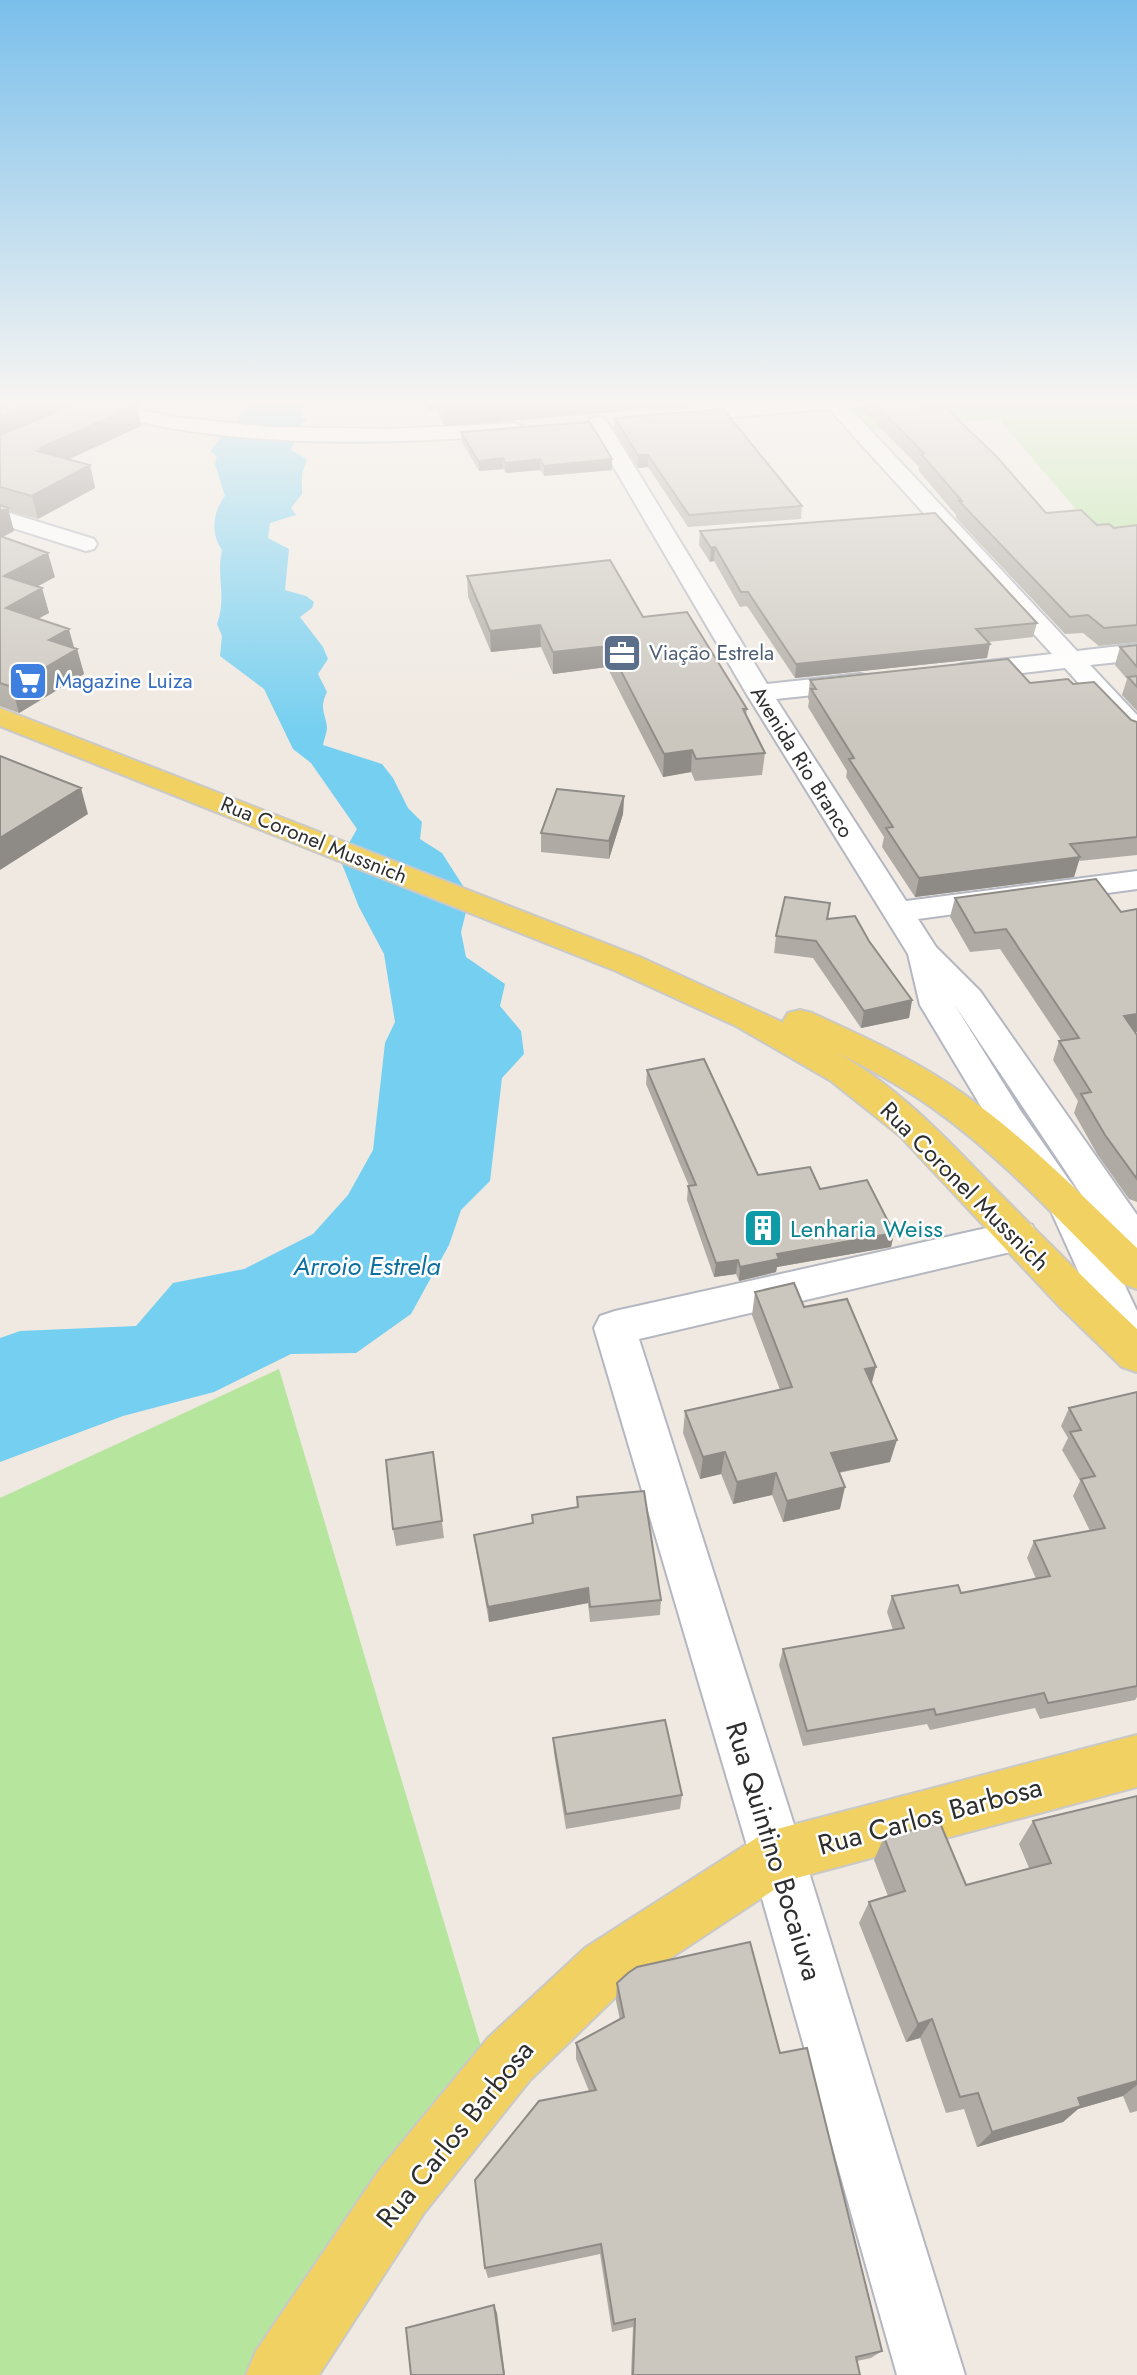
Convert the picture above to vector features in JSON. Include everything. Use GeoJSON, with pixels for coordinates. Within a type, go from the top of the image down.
{"type":"FeatureCollection","features":[{"type":"Feature","properties":{"kind":"main road","name":"Rua Coronel Mussnich"},"geometry":{"type":"LineString","coordinates":[[0,716],[625,963],[748,1018],[844,1072],[913,1127],[1073,1294],[1136,1355]]}},
{"type":"Feature","properties":{"kind":"main road","name":"Rua Coronel Mussnich"},"geometry":{"type":"LineString","coordinates":[[625,963],[765,1005],[877,1056],[967,1115],[1068,1206],[1137,1273]]}},
{"type":"Feature","properties":{"kind":"main road","name":"Rua Carlos Barbosa"},"geometry":{"type":"LineString","coordinates":[[280,2375],[402,2192],[509,2059],[605,1968],[777,1856],[1137,1761]]}},
{"type":"Feature","properties":{"kind":"street","name":"Avenida Rio Branco"},"geometry":{"type":"LineString","coordinates":[[647,510],[924,954],[968,999],[1133,1235]]}},
{"type":"Feature","properties":{"kind":"street"},"geometry":{"type":"LineString","coordinates":[[932,510],[1137,731]]}},
{"type":"Feature","properties":{"kind":"street"},"geometry":{"type":"LineString","coordinates":[[0,517],[86,544]]}},
{"type":"Feature","properties":{"kind":"street"},"geometry":{"type":"LineString","coordinates":[[911,519],[939,517]]}},
{"type":"Feature","properties":{"kind":"street"},"geometry":{"type":"LineString","coordinates":[[665,538],[692,536]]}},
{"type":"Feature","properties":{"kind":"street"},"geometry":{"type":"LineString","coordinates":[[936,674],[1137,652]]}},
{"type":"Feature","properties":{"kind":"street"},"geometry":{"type":"LineString","coordinates":[[759,693],[882,680]]}},
{"type":"Feature","properties":{"kind":"street"},"geometry":{"type":"LineString","coordinates":[[897,912],[1137,880]]}},
{"type":"Feature","properties":{"kind":"street","name":"Avenida Rio Branco"},"geometry":{"type":"LineString","coordinates":[[924,954],[937,1005],[1007,1119],[1068,1206],[1136,1355]]}},
{"type":"Feature","properties":{"kind":"street","name":"Rua Quintino Bocaiuva"},"geometry":{"type":"LineString","coordinates":[[931,2375],[777,1856],[615,1328],[1018,1236]]}},
{"type":"Feature","properties":{"kind":"green space"},"geometry":{"type":"Polygon","coordinates":[[[1076,510],[1137,510],[1137,532],[1096,533],[1076,510]]]}},
{"type":"Feature","properties":{"kind":"green space"},"geometry":{"type":"Polygon","coordinates":[[[279,1369],[486,2063],[268,2375],[0,2375],[0,1498],[279,1369]]]}},
{"type":"Feature","properties":{"kind":"water","name":"Arroio Estrela"},"geometry":{"type":"Polygon","coordinates":[[[218,510],[292,510],[296,515],[270,523],[268,538],[289,549],[285,590],[306,596],[314,602],[312,608],[300,617],[323,647],[328,659],[318,674],[327,692],[323,706],[327,727],[323,745],[382,764],[393,778],[408,808],[422,822],[420,839],[442,853],[465,889],[466,912],[461,932],[466,957],[505,984],[500,1006],[521,1031],[524,1054],[502,1078],[490,1181],[461,1210],[449,1245],[411,1314],[356,1353],[291,1354],[214,1392],[123,1416],[0,1462],[0,1338],[20,1331],[136,1326],[173,1283],[244,1269],[313,1234],[348,1195],[373,1150],[385,1043],[395,1022],[384,954],[359,907],[340,859],[357,829],[311,763],[293,749],[264,689],[220,656],[222,636],[217,624],[221,605],[222,550],[216,536],[218,510]]]}},
{"type":"Feature","properties":{"kind":"building"},"geometry":{"type":"Polygon","coordinates":[[[685,510],[754,510],[689,515],[685,510]]]}},
{"type":"Feature","properties":{"kind":"building"},"geometry":{"type":"Polygon","coordinates":[[[967,510],[1043,510],[1046,513],[1081,510],[1097,525],[1109,524],[1114,528],[1137,525],[1137,625],[1104,628],[1088,615],[1070,617],[967,510]]]}},
{"type":"Feature","properties":{"kind":"building"},"geometry":{"type":"Polygon","coordinates":[[[935,513],[1037,623],[976,629],[990,644],[796,664],[748,592],[741,592],[715,547],[711,548],[700,531],[935,513]]]}},
{"type":"Feature","properties":{"kind":"building"},"geometry":{"type":"Polygon","coordinates":[[[0,536],[48,553],[4,576],[42,588],[6,608],[69,629],[49,640],[77,649],[12,687],[0,683],[0,536]]]}},
{"type":"Feature","properties":{"kind":"building"},"geometry":{"type":"Polygon","coordinates":[[[610,560],[643,617],[687,612],[747,709],[743,709],[765,753],[696,759],[692,750],[664,754],[608,646],[553,652],[540,625],[490,631],[467,576],[610,560]]]}},
{"type":"Feature","properties":{"kind":"building"},"geometry":{"type":"Polygon","coordinates":[[[1137,645],[1137,667],[1120,647],[1137,645]]]}},
{"type":"Feature","properties":{"kind":"building"},"geometry":{"type":"Polygon","coordinates":[[[1008,659],[1030,683],[1068,679],[1073,684],[1094,682],[1131,720],[1137,722],[1137,837],[1070,844],[1080,857],[919,878],[886,828],[893,827],[849,759],[854,758],[811,689],[816,689],[810,680],[1008,659]]]}},
{"type":"Feature","properties":{"kind":"building"},"geometry":{"type":"Polygon","coordinates":[[[1137,676],[1137,687],[1128,677],[1137,676]]]}},
{"type":"Feature","properties":{"kind":"building"},"geometry":{"type":"Polygon","coordinates":[[[0,756],[81,788],[0,838],[0,756]]]}},
{"type":"Feature","properties":{"kind":"building"},"geometry":{"type":"Polygon","coordinates":[[[557,789],[624,796],[609,841],[541,833],[557,789]]]}},
{"type":"Feature","properties":{"kind":"building"},"geometry":{"type":"Polygon","coordinates":[[[1096,879],[1121,912],[1137,909],[1137,1014],[1124,1016],[1137,1035],[1137,1179],[1105,1135],[1081,1094],[1091,1092],[1059,1041],[1079,1038],[1006,929],[975,933],[955,898],[1096,879]]]}},
{"type":"Feature","properties":{"kind":"building"},"geometry":{"type":"Polygon","coordinates":[[[785,897],[830,903],[827,919],[855,916],[869,941],[912,1000],[864,1011],[816,941],[776,936],[785,897]]]}},
{"type":"Feature","properties":{"kind":"building"},"geometry":{"type":"Polygon","coordinates":[[[704,1059],[758,1175],[810,1167],[820,1189],[867,1180],[894,1233],[777,1254],[779,1259],[740,1267],[738,1260],[716,1263],[688,1186],[696,1185],[647,1070],[704,1059]]]}},
{"type":"Feature","properties":{"kind":"building"},"geometry":{"type":"Polygon","coordinates":[[[794,1283],[804,1307],[847,1299],[876,1367],[865,1369],[897,1440],[831,1453],[845,1487],[787,1501],[776,1473],[737,1482],[725,1452],[703,1457],[685,1411],[792,1387],[755,1292],[794,1283]]]}},
{"type":"Feature","properties":{"kind":"building"},"geometry":{"type":"Polygon","coordinates":[[[1137,1392],[1137,1686],[1048,1703],[1044,1693],[936,1715],[934,1709],[807,1731],[783,1649],[904,1628],[892,1596],[958,1585],[961,1593],[1050,1576],[1034,1541],[1105,1528],[1081,1479],[1095,1476],[1070,1432],[1081,1430],[1069,1408],[1137,1392]]]}},
{"type":"Feature","properties":{"kind":"building"},"geometry":{"type":"Polygon","coordinates":[[[433,1452],[442,1521],[393,1529],[386,1460],[433,1452]]]}},
{"type":"Feature","properties":{"kind":"building"},"geometry":{"type":"Polygon","coordinates":[[[644,1491],[661,1600],[590,1607],[588,1588],[488,1607],[474,1535],[533,1523],[532,1515],[578,1507],[577,1497],[644,1491]]]}},
{"type":"Feature","properties":{"kind":"building"},"geometry":{"type":"Polygon","coordinates":[[[665,1720],[682,1795],[566,1814],[553,1738],[665,1720]]]}},
{"type":"Feature","properties":{"kind":"building"},"geometry":{"type":"Polygon","coordinates":[[[1137,1796],[1137,2081],[1078,2098],[1081,2106],[992,2132],[978,2093],[960,2097],[932,2019],[918,2024],[869,1902],[905,1891],[884,1837],[940,1823],[966,1885],[1051,1863],[1033,1821],[1137,1796]]]}},
{"type":"Feature","properties":{"kind":"building"},"geometry":{"type":"Polygon","coordinates":[[[750,1942],[780,2053],[807,2048],[882,2351],[856,2357],[860,2375],[633,2375],[635,2319],[614,2324],[601,2244],[485,2268],[475,2180],[539,2101],[596,2090],[576,2043],[624,2017],[617,1983],[628,1973],[637,1967],[750,1942]]]}},
{"type":"Feature","properties":{"kind":"building"},"geometry":{"type":"Polygon","coordinates":[[[494,2305],[504,2375],[411,2375],[406,2328],[494,2305]]]}},
{"type":"Feature","properties":{"kind":"place","name":"Viação Estrela"},"geometry":{"type":"Point","coordinates":[622,653]}},
{"type":"Feature","properties":{"kind":"place","name":"Magazine Luiza"},"geometry":{"type":"Point","coordinates":[28,681]}},
{"type":"Feature","properties":{"kind":"place","name":"Lenharia Weiss"},"geometry":{"type":"Point","coordinates":[763,1228]}}]}
